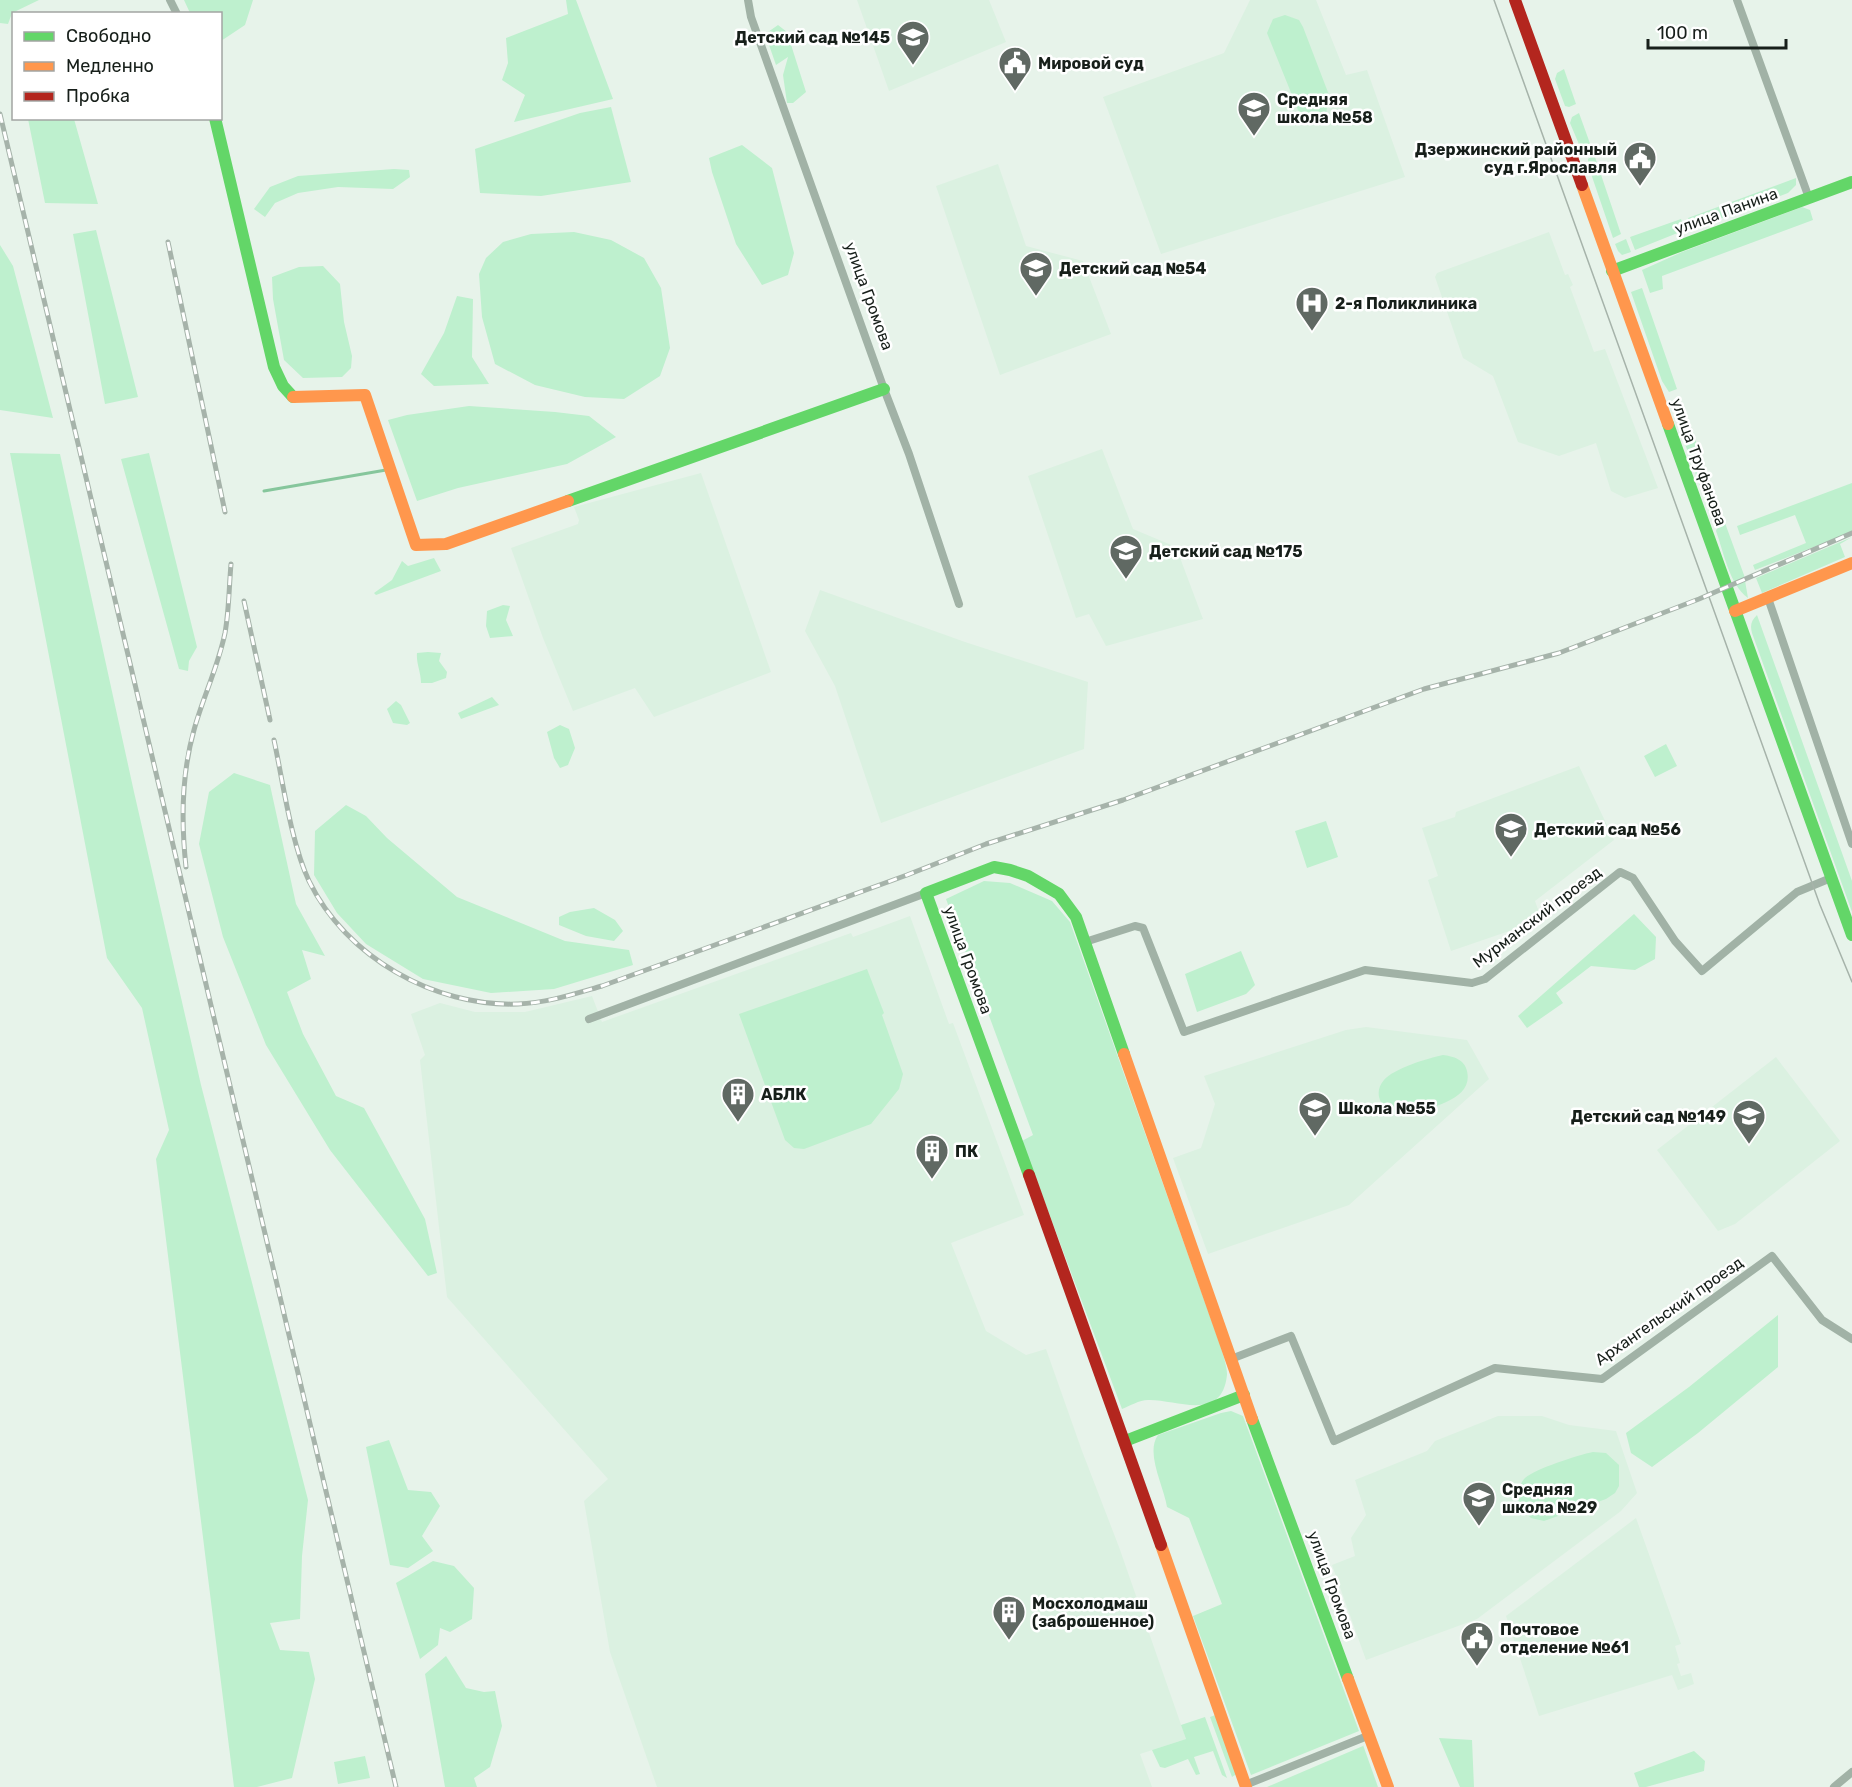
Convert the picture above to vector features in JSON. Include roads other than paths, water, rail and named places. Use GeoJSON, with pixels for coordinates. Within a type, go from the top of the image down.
{"type":"FeatureCollection","features":[{"type":"Feature","properties":{"kind":"street","name":"улица Громова"},"geometry":{"type":"LineString","coordinates":[[748,0],[752,17],[928,506],[959,604]]}},
{"type":"Feature","properties":{"kind":"street","name":"улица Труфанова"},"geometry":{"type":"LineString","coordinates":[[1515,0],[1852,935]]}},
{"type":"Feature","properties":{"kind":"street"},"geometry":{"type":"LineString","coordinates":[[1737,0],[1809,198]]}},
{"type":"Feature","properties":{"kind":"street"},"geometry":{"type":"LineString","coordinates":[[215,120],[274,367],[283,386],[293,397],[365,395],[416,545],[446,544],[678,461],[798,421],[884,388]]}},
{"type":"Feature","properties":{"kind":"street","name":"улица Панина"},"geometry":{"type":"LineString","coordinates":[[1612,272],[1852,182]]}},
{"type":"Feature","properties":{"kind":"street"},"geometry":{"type":"LineString","coordinates":[[1736,611],[1852,563]]}},
{"type":"Feature","properties":{"kind":"street"},"geometry":{"type":"LineString","coordinates":[[1768,598],[1852,844]]}},
{"type":"Feature","properties":{"kind":"street","name":"улица Громова"},"geometry":{"type":"LineString","coordinates":[[1246,1786],[1125,1441],[926,894],[994,867],[1003,867],[1053,889],[1076,917],[1231,1359],[1388,1787]]}},
{"type":"Feature","properties":{"kind":"street","name":"Мурманский проезд"},"geometry":{"type":"LineString","coordinates":[[1085,942],[1135,926],[1143,928],[1184,1032],[1365,970],[1472,983],[1485,979],[1620,872],[1633,878],[1676,941],[1702,971],[1797,892],[1831,878]]}},
{"type":"Feature","properties":{"kind":"street"},"geometry":{"type":"LineString","coordinates":[[589,1019],[926,894]]}},
{"type":"Feature","properties":{"kind":"street","name":"Архангельский проезд"},"geometry":{"type":"LineString","coordinates":[[1231,1359],[1291,1336],[1334,1441],[1495,1368],[1602,1379],[1772,1256],[1822,1320],[1852,1339]]}},
{"type":"Feature","properties":{"kind":"street"},"geometry":{"type":"LineString","coordinates":[[1125,1441],[1244,1395]]}},
{"type":"Feature","properties":{"kind":"street"},"geometry":{"type":"LineString","coordinates":[[1246,1786],[1370,1735]]}},
{"type":"Feature","properties":{"kind":"street"},"geometry":{"type":"LineString","coordinates":[[1834,1787],[1852,1772]]}},
{"type":"Feature","properties":{"kind":"waterway"},"geometry":{"type":"LineString","coordinates":[[264,491],[386,470]]}},
{"type":"Feature","properties":{"kind":"tram line"},"geometry":{"type":"LineString","coordinates":[[1494,0],[1820,905],[1852,982]]}},
{"type":"Feature","properties":{"kind":"railway"},"geometry":{"type":"LineString","coordinates":[[0,114],[396,1787]]}},
{"type":"Feature","properties":{"kind":"railway"},"geometry":{"type":"LineString","coordinates":[[168,242],[225,512]]}},
{"type":"Feature","properties":{"kind":"railway"},"geometry":{"type":"LineString","coordinates":[[274,740],[292,831],[303,866],[325,908],[345,933],[369,954],[396,972],[455,997],[486,1003],[539,1002],[602,986],[986,844],[1123,800],[1424,689],[1559,653],[1699,599],[1852,533]]}},
{"type":"Feature","properties":{"kind":"railway"},"geometry":{"type":"LineString","coordinates":[[186,867],[183,833],[184,781],[194,730],[225,633],[231,564]]}},
{"type":"Feature","properties":{"kind":"railway"},"geometry":{"type":"LineString","coordinates":[[244,601],[270,720]]}},
{"type":"Feature","properties":{"kind":"place","name":"Детский сад №145"},"geometry":{"type":"Point","coordinates":[913,66]}},
{"type":"Feature","properties":{"kind":"place","name":"Мировой суд"},"geometry":{"type":"Point","coordinates":[1015,92]}},
{"type":"Feature","properties":{"kind":"place","name":"Средняя школа №58"},"geometry":{"type":"Point","coordinates":[1254,137]}},
{"type":"Feature","properties":{"kind":"place","name":"Дзержинский районный суд г.Ярославля"},"geometry":{"type":"Point","coordinates":[1640,187]}},
{"type":"Feature","properties":{"kind":"place","name":"Детский сад №54"},"geometry":{"type":"Point","coordinates":[1036,297]}},
{"type":"Feature","properties":{"kind":"place","name":"2-я Поликлиника"},"geometry":{"type":"Point","coordinates":[1312,332]}},
{"type":"Feature","properties":{"kind":"place","name":"Детский сад №175"},"geometry":{"type":"Point","coordinates":[1126,580]}},
{"type":"Feature","properties":{"kind":"place","name":"Детский сад №56"},"geometry":{"type":"Point","coordinates":[1511,858]}},
{"type":"Feature","properties":{"kind":"place","name":"АБЛК"},"geometry":{"type":"Point","coordinates":[738,1123]}},
{"type":"Feature","properties":{"kind":"place","name":"Школа №55"},"geometry":{"type":"Point","coordinates":[1315,1137]}},
{"type":"Feature","properties":{"kind":"place","name":"Детский сад №149"},"geometry":{"type":"Point","coordinates":[1749,1145]}},
{"type":"Feature","properties":{"kind":"place","name":"ПК"},"geometry":{"type":"Point","coordinates":[932,1180]}},
{"type":"Feature","properties":{"kind":"place","name":"Средняя школа №29"},"geometry":{"type":"Point","coordinates":[1479,1527]}},
{"type":"Feature","properties":{"kind":"place","name":"Мосхолодмаш (заброшенное)"},"geometry":{"type":"Point","coordinates":[1009,1641]}},
{"type":"Feature","properties":{"kind":"place","name":"Почтовое отделение №61"},"geometry":{"type":"Point","coordinates":[1477,1667]}}]}
